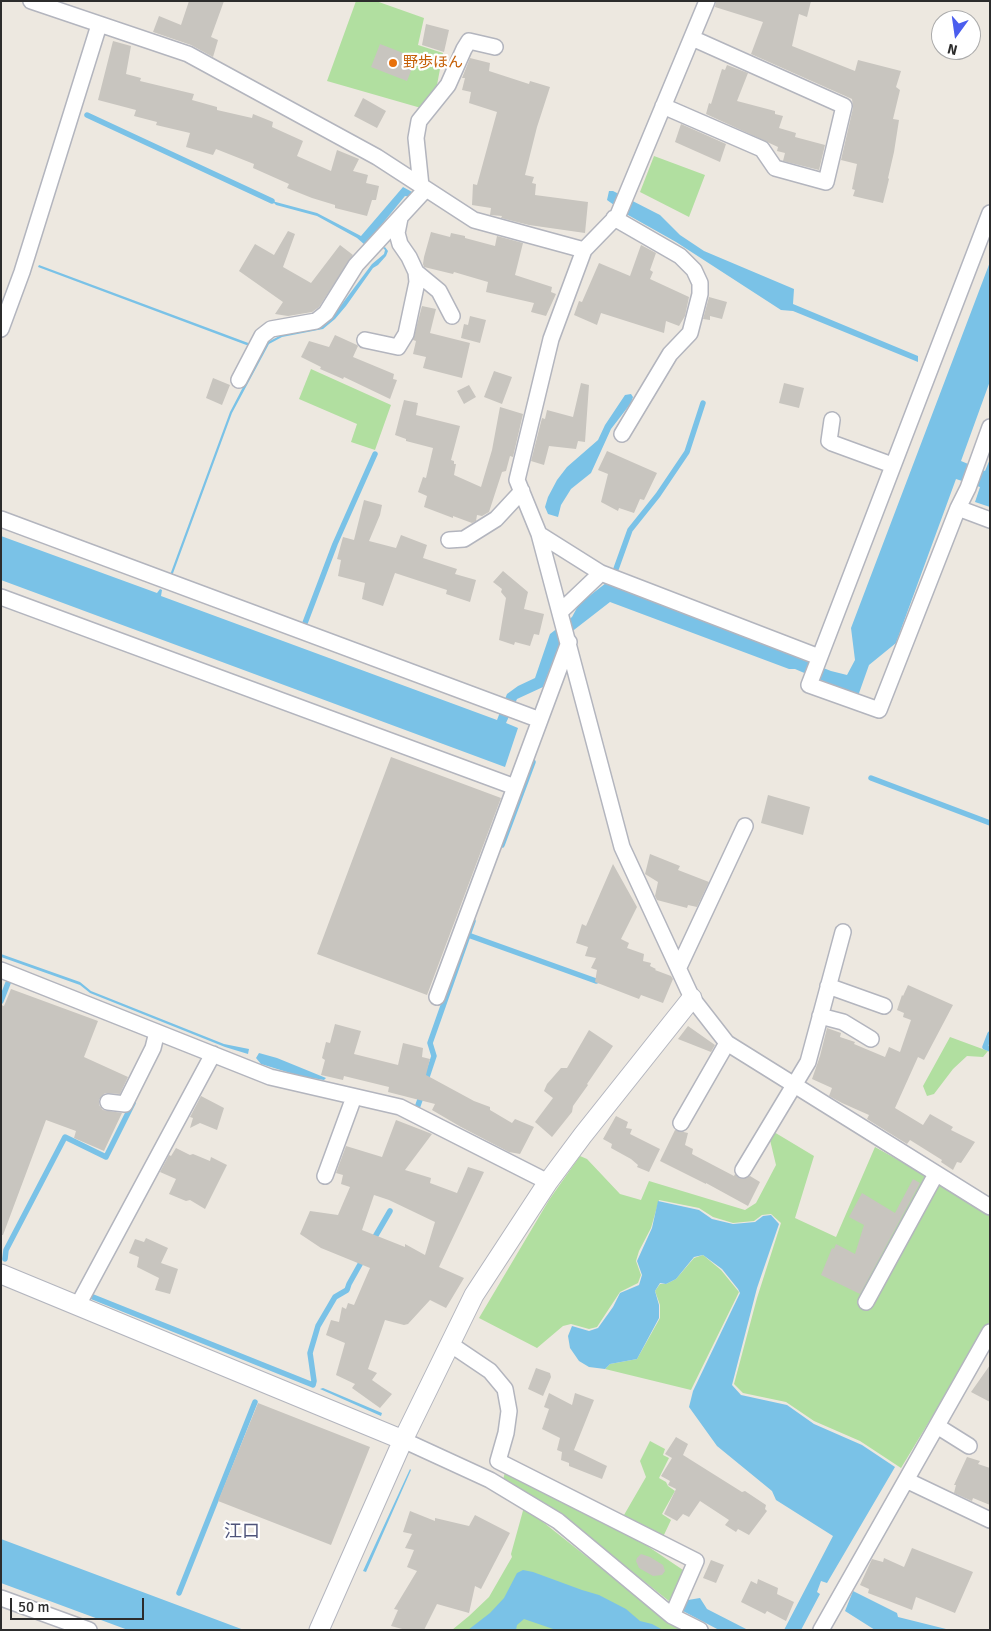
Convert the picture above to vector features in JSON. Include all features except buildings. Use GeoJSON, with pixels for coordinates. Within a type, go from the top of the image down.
{"type":"FeatureCollection","features":[{"type":"Feature","properties":{"kind":"street"},"geometry":{"type":"LineString","coordinates":[[31,1],[188,54],[377,157],[474,220],[584,250]]}},
{"type":"Feature","properties":{"kind":"street"},"geometry":{"type":"LineString","coordinates":[[707,1],[618,215],[584,250],[551,339],[518,480],[539,534],[622,847],[692,998],[727,1043],[936,1174],[988,1203]]}},
{"type":"Feature","properties":{"kind":"street"},"geometry":{"type":"LineString","coordinates":[[1,330],[22,272],[99,25]]}},
{"type":"Feature","properties":{"kind":"street"},"geometry":{"type":"LineString","coordinates":[[664,106],[762,149],[775,168],[826,182],[844,106],[692,38]]}},
{"type":"Feature","properties":{"kind":"street"},"geometry":{"type":"LineString","coordinates":[[239,380],[262,336],[271,329],[316,321],[326,313],[356,265],[400,218],[424,187],[416,138],[419,122],[448,85],[464,49],[470,41],[494,47]]}},
{"type":"Feature","properties":{"kind":"street"},"geometry":{"type":"LineString","coordinates":[[990,213],[809,685],[879,710],[958,508],[968,488],[978,459],[987,444],[990,427]]}},
{"type":"Feature","properties":{"kind":"street"},"geometry":{"type":"LineString","coordinates":[[364,340],[398,347],[406,334],[417,282],[416,272],[400,244],[397,233],[400,218]]}},
{"type":"Feature","properties":{"kind":"street"},"geometry":{"type":"LineString","coordinates":[[614,218],[680,256],[694,270],[700,283],[700,294],[690,333],[670,354],[622,434]]}},
{"type":"Feature","properties":{"kind":"street"},"geometry":{"type":"LineString","coordinates":[[416,272],[439,291],[452,316]]}},
{"type":"Feature","properties":{"kind":"street"},"geometry":{"type":"LineString","coordinates":[[832,420],[829,441],[832,444],[892,465]]}},
{"type":"Feature","properties":{"kind":"street"},"geometry":{"type":"LineString","coordinates":[[450,540],[464,539],[496,519],[522,491]]}},
{"type":"Feature","properties":{"kind":"street"},"geometry":{"type":"LineString","coordinates":[[958,508],[990,520]]}},
{"type":"Feature","properties":{"kind":"street"},"geometry":{"type":"LineString","coordinates":[[1,519],[540,720]]}},
{"type":"Feature","properties":{"kind":"street"},"geometry":{"type":"LineString","coordinates":[[539,534],[601,573],[819,657]]}},
{"type":"Feature","properties":{"kind":"street"},"geometry":{"type":"LineString","coordinates":[[560,612],[601,573]]}},
{"type":"Feature","properties":{"kind":"street"},"geometry":{"type":"LineString","coordinates":[[1,596],[515,787]]}},
{"type":"Feature","properties":{"kind":"street"},"geometry":{"type":"LineString","coordinates":[[437,997],[569,642]]}},
{"type":"Feature","properties":{"kind":"street"},"geometry":{"type":"LineString","coordinates":[[679,967],[745,826]]}},
{"type":"Feature","properties":{"kind":"street"},"geometry":{"type":"LineString","coordinates":[[743,1170],[808,1062],[843,932]]}},
{"type":"Feature","properties":{"kind":"street"},"geometry":{"type":"LineString","coordinates":[[1,970],[270,1077],[400,1107],[548,1182]]}},
{"type":"Feature","properties":{"kind":"street"},"geometry":{"type":"LineString","coordinates":[[828,986],[884,1006]]}},
{"type":"Feature","properties":{"kind":"street"},"geometry":{"type":"LineString","coordinates":[[319,1630],[403,1440],[474,1295],[548,1182],[692,998]]}},
{"type":"Feature","properties":{"kind":"street"},"geometry":{"type":"LineString","coordinates":[[820,1016],[843,1022],[871,1039]]}},
{"type":"Feature","properties":{"kind":"street"},"geometry":{"type":"LineString","coordinates":[[108,1102],[125,1104],[153,1048],[157,1032]]}},
{"type":"Feature","properties":{"kind":"street"},"geometry":{"type":"LineString","coordinates":[[680,1123],[727,1043]]}},
{"type":"Feature","properties":{"kind":"street"},"geometry":{"type":"LineString","coordinates":[[78,1305],[213,1054]]}},
{"type":"Feature","properties":{"kind":"street"},"geometry":{"type":"LineString","coordinates":[[325,1176],[354,1097]]}},
{"type":"Feature","properties":{"kind":"street"},"geometry":{"type":"LineString","coordinates":[[866,1302],[936,1174]]}},
{"type":"Feature","properties":{"kind":"street"},"geometry":{"type":"LineString","coordinates":[[1,1274],[403,1440],[490,1480],[558,1521],[672,1616],[700,1630]]}},
{"type":"Feature","properties":{"kind":"street"},"geometry":{"type":"LineString","coordinates":[[820,1630],[990,1332]]}},
{"type":"Feature","properties":{"kind":"street"},"geometry":{"type":"LineString","coordinates":[[450,1344],[490,1370],[505,1388],[509,1412],[506,1433],[498,1461],[696,1561],[672,1616]]}},
{"type":"Feature","properties":{"kind":"street"},"geometry":{"type":"LineString","coordinates":[[937,1426],[969,1446]]}},
{"type":"Feature","properties":{"kind":"street"},"geometry":{"type":"LineString","coordinates":[[906,1480],[990,1520]]}},
{"type":"Feature","properties":{"kind":"street"},"geometry":{"type":"LineString","coordinates":[[1,1598],[89,1630]]}},
{"type":"Feature","properties":{"kind":"green space"},"geometry":{"type":"Polygon","coordinates":[[[356,1],[376,1],[424,18],[418,45],[443,53],[437,85],[421,108],[327,81],[356,1]]]}},
{"type":"Feature","properties":{"kind":"green space"},"geometry":{"type":"Polygon","coordinates":[[[654,156],[705,175],[689,217],[640,192],[654,156]]]}},
{"type":"Feature","properties":{"kind":"green space"},"geometry":{"type":"Polygon","coordinates":[[[311,369],[391,405],[375,450],[351,442],[357,424],[299,399],[311,369]]]}},
{"type":"Feature","properties":{"kind":"green space"},"geometry":{"type":"Polygon","coordinates":[[[950,1037],[988,1051],[983,1057],[967,1056],[953,1069],[934,1094],[927,1096],[923,1086],[950,1037]]]}},
{"type":"Feature","properties":{"kind":"green space"},"geometry":{"type":"Polygon","coordinates":[[[774,1132],[814,1156],[795,1218],[836,1237],[875,1147],[990,1213],[990,1321],[901,1468],[860,1441],[814,1421],[786,1402],[743,1393],[734,1384],[757,1298],[781,1223],[771,1214],[762,1215],[754,1221],[733,1223],[713,1217],[699,1208],[659,1200],[651,1228],[636,1261],[641,1275],[638,1283],[620,1292],[597,1327],[589,1329],[571,1324],[563,1326],[537,1348],[479,1318],[549,1200],[580,1156],[587,1159],[620,1194],[641,1200],[649,1181],[745,1210],[756,1203],[776,1165],[770,1140],[774,1132]]]}},
{"type":"Feature","properties":{"kind":"green space"},"geometry":{"type":"Polygon","coordinates":[[[703,1255],[721,1270],[739,1292],[691,1390],[605,1369],[610,1364],[637,1359],[660,1318],[660,1305],[655,1291],[660,1284],[666,1284],[676,1279],[694,1258],[703,1255]]]}},
{"type":"Feature","properties":{"kind":"green space"},"geometry":{"type":"Polygon","coordinates":[[[650,1441],[665,1449],[663,1455],[669,1458],[659,1478],[675,1491],[662,1514],[671,1520],[663,1537],[624,1515],[646,1477],[640,1461],[650,1441]]]}},
{"type":"Feature","properties":{"kind":"green space"},"geometry":{"type":"Polygon","coordinates":[[[505,1472],[631,1535],[686,1572],[674,1605],[563,1517],[503,1480],[505,1472]]]}},
{"type":"Feature","properties":{"kind":"green space"},"geometry":{"type":"Polygon","coordinates":[[[524,1507],[654,1610],[688,1630],[452,1630],[489,1597],[512,1557],[511,1554],[524,1507]]]}},
{"type":"Feature","properties":{"kind":"water"},"geometry":{"type":"Polygon","coordinates":[[[403,187],[414,193],[410,197],[405,196],[365,245],[357,238],[317,216],[276,205],[272,201],[317,213],[361,236],[403,187]]]}},
{"type":"Feature","properties":{"kind":"water"},"geometry":{"type":"Polygon","coordinates":[[[609,191],[613,191],[660,215],[680,235],[704,251],[794,289],[793,304],[918,356],[918,362],[793,311],[781,310],[676,242],[628,215],[607,200],[609,191]]]}},
{"type":"Feature","properties":{"kind":"water"},"geometry":{"type":"Polygon","coordinates":[[[385,247],[388,251],[386,256],[373,268],[335,319],[323,329],[282,337],[269,344],[232,413],[172,576],[170,575],[230,412],[266,343],[285,333],[319,327],[330,320],[372,264],[384,254],[385,250],[383,248],[385,247]]]}},
{"type":"Feature","properties":{"kind":"water"},"geometry":{"type":"Polygon","coordinates":[[[990,262],[990,381],[961,461],[985,471],[990,459],[990,507],[975,502],[980,487],[956,479],[896,643],[869,665],[858,696],[795,669],[789,669],[610,602],[561,640],[543,687],[517,699],[506,723],[518,728],[505,767],[1,580],[1,536],[157,593],[160,589],[162,590],[161,596],[497,720],[507,694],[535,678],[550,634],[572,617],[579,604],[606,583],[791,652],[803,660],[831,671],[847,675],[855,660],[851,628],[990,262]]]}},
{"type":"Feature","properties":{"kind":"water"},"geometry":{"type":"Polygon","coordinates":[[[39,265],[251,344],[249,346],[38,267],[39,265]]]}},
{"type":"Feature","properties":{"kind":"water"},"geometry":{"type":"Polygon","coordinates":[[[631,394],[633,397],[631,403],[611,429],[591,473],[571,489],[561,505],[558,517],[548,514],[545,507],[557,480],[567,467],[598,440],[605,425],[625,395],[631,394]]]}},
{"type":"Feature","properties":{"kind":"water"},"geometry":{"type":"Polygon","coordinates":[[[1,954],[80,982],[91,991],[224,1044],[249,1049],[248,1054],[225,1047],[90,993],[80,985],[1,957],[1,954]]]}},
{"type":"Feature","properties":{"kind":"water"},"geometry":{"type":"Polygon","coordinates":[[[259,1053],[277,1058],[326,1078],[324,1080],[300,1076],[261,1064],[256,1058],[259,1053]]]}},
{"type":"Feature","properties":{"kind":"water"},"geometry":{"type":"Polygon","coordinates":[[[658,1201],[699,1210],[712,1219],[733,1224],[755,1222],[763,1216],[771,1215],[779,1224],[757,1288],[732,1385],[741,1395],[787,1405],[814,1424],[862,1445],[895,1467],[827,1583],[821,1581],[817,1592],[820,1594],[801,1630],[784,1630],[833,1536],[776,1500],[772,1491],[717,1446],[689,1407],[693,1391],[740,1293],[722,1269],[703,1255],[694,1257],[676,1279],[666,1284],[660,1283],[655,1291],[659,1305],[659,1318],[637,1359],[610,1364],[605,1369],[589,1367],[579,1361],[570,1348],[568,1336],[572,1326],[589,1331],[598,1328],[613,1307],[620,1293],[639,1285],[642,1275],[637,1261],[652,1228],[658,1201]]]}},
{"type":"Feature","properties":{"kind":"water"},"geometry":{"type":"Polygon","coordinates":[[[323,1388],[382,1413],[381,1416],[320,1389],[323,1388]]]}},
{"type":"Feature","properties":{"kind":"water"},"geometry":{"type":"Polygon","coordinates":[[[410,1469],[366,1572],[363,1571],[410,1469]]]}},
{"type":"Feature","properties":{"kind":"water"},"geometry":{"type":"Polygon","coordinates":[[[1,1539],[244,1630],[128,1630],[1,1583],[1,1539]]]}},
{"type":"Feature","properties":{"kind":"water"},"geometry":{"type":"Polygon","coordinates":[[[523,1570],[599,1595],[626,1609],[640,1621],[652,1624],[663,1630],[556,1630],[524,1619],[517,1625],[516,1630],[468,1630],[490,1613],[504,1598],[517,1573],[523,1570]]]}},
{"type":"Feature","properties":{"kind":"water"},"geometry":{"type":"Polygon","coordinates":[[[853,1591],[897,1613],[898,1617],[950,1630],[875,1630],[845,1611],[853,1591]]]}},
{"type":"Feature","properties":{"kind":"water"},"geometry":{"type":"Polygon","coordinates":[[[700,1598],[707,1609],[748,1630],[719,1630],[681,1610],[688,1600],[700,1598]]]}},
{"type":"Feature","properties":{"kind":"waterway"},"geometry":{"type":"LineString","coordinates":[[87,115],[272,201]]}},
{"type":"Feature","properties":{"kind":"waterway"},"geometry":{"type":"LineString","coordinates":[[616,569],[630,530],[658,495],[687,452],[703,403]]}},
{"type":"Feature","properties":{"kind":"waterway"},"geometry":{"type":"LineString","coordinates":[[305,623],[335,544],[375,454]]}},
{"type":"Feature","properties":{"kind":"waterway"},"geometry":{"type":"LineString","coordinates":[[502,845],[533,762]]}},
{"type":"Feature","properties":{"kind":"waterway"},"geometry":{"type":"LineString","coordinates":[[871,778],[990,823]]}},
{"type":"Feature","properties":{"kind":"waterway"},"geometry":{"type":"LineString","coordinates":[[425,1083],[434,1056],[430,1043],[473,921]]}},
{"type":"Feature","properties":{"kind":"waterway"},"geometry":{"type":"LineString","coordinates":[[468,935],[596,981]]}},
{"type":"Feature","properties":{"kind":"waterway"},"geometry":{"type":"LineString","coordinates":[[1,1001],[8,983]]}},
{"type":"Feature","properties":{"kind":"waterway"},"geometry":{"type":"LineString","coordinates":[[990,1034],[985,1047],[990,1049]]}},
{"type":"Feature","properties":{"kind":"waterway"},"geometry":{"type":"LineString","coordinates":[[416,1111],[422,1094]]}},
{"type":"Feature","properties":{"kind":"waterway"},"geometry":{"type":"LineString","coordinates":[[5,1259],[6,1250],[65,1137],[106,1157],[133,1103]]}},
{"type":"Feature","properties":{"kind":"waterway"},"geometry":{"type":"LineString","coordinates":[[372,1242],[390,1211]]}},
{"type":"Feature","properties":{"kind":"waterway"},"geometry":{"type":"LineString","coordinates":[[93,1297],[313,1385],[310,1353],[318,1326],[335,1297],[347,1290],[363,1259]]}},
{"type":"Feature","properties":{"kind":"waterway"},"geometry":{"type":"LineString","coordinates":[[179,1593],[255,1402]]}},
{"type":"Feature","properties":{"kind":"place","name":"野歩ほん"},"geometry":{"type":"Point","coordinates":[393,63]}},
{"type":"Feature","properties":{"kind":"district","name":"江口"},"geometry":{"type":"Point","coordinates":[242,1532]}}]}
